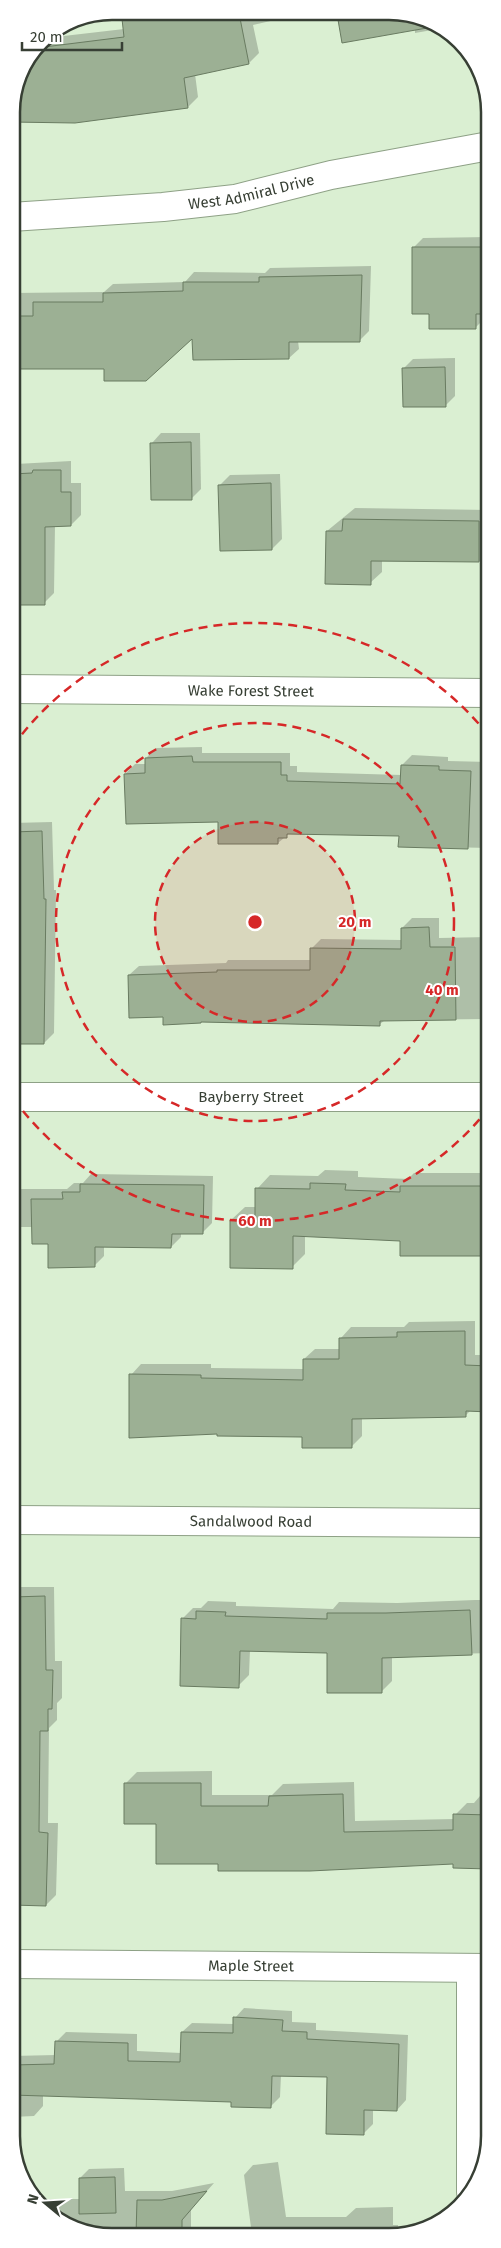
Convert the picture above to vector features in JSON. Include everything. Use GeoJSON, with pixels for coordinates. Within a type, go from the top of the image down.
{"type":"FeatureCollection","features":[{"type":"Feature","properties":{"kind":"street","name":"West Admiral Drive"},"geometry":{"type":"LineString","coordinates":[[20,216],[163,207],[234,199],[331,176],[481,148]]}},
{"type":"Feature","properties":{"kind":"street","name":"Wake Forest Street"},"geometry":{"type":"LineString","coordinates":[[20,689],[481,693]]}},
{"type":"Feature","properties":{"kind":"street","name":"Bayberry Street"},"geometry":{"type":"LineString","coordinates":[[20,1096],[481,1097]]}},
{"type":"Feature","properties":{"kind":"street","name":"Sandalwood Road"},"geometry":{"type":"LineString","coordinates":[[20,1520],[481,1522]]}},
{"type":"Feature","properties":{"kind":"street","name":"Maple Street"},"geometry":{"type":"LineString","coordinates":[[20,1964],[480,1968]]}},
{"type":"Feature","properties":{"kind":"street"},"geometry":{"type":"LineString","coordinates":[[472,2175],[480,1968]]}},
{"type":"Feature","properties":{"kind":"building"},"geometry":{"type":"Polygon","coordinates":[[[122,20],[240,20],[249,64],[184,78],[188,108],[75,123],[20,122],[23,88],[30,71],[47,47],[124,37],[122,20]]]}},
{"type":"Feature","properties":{"kind":"building"},"geometry":{"type":"Polygon","coordinates":[[[338,20],[395,20],[426,28],[342,43],[338,20]]]}},
{"type":"Feature","properties":{"kind":"building"},"geometry":{"type":"Polygon","coordinates":[[[412,247],[481,247],[481,314],[476,314],[476,329],[429,329],[429,314],[412,314],[412,247]]]}},
{"type":"Feature","properties":{"kind":"building"},"geometry":{"type":"Polygon","coordinates":[[[362,275],[360,342],[289,342],[289,359],[193,360],[192,339],[146,381],[104,381],[104,369],[20,369],[20,316],[33,316],[33,302],[103,302],[103,293],[183,291],[183,282],[259,282],[259,277],[362,275]]]}},
{"type":"Feature","properties":{"kind":"building"},"geometry":{"type":"Polygon","coordinates":[[[445,367],[446,407],[403,407],[402,368],[445,367]]]}},
{"type":"Feature","properties":{"kind":"building"},"geometry":{"type":"Polygon","coordinates":[[[191,442],[192,500],[151,500],[150,443],[191,442]]]}},
{"type":"Feature","properties":{"kind":"building"},"geometry":{"type":"Polygon","coordinates":[[[33,470],[61,470],[61,492],[71,492],[71,526],[45,527],[45,605],[20,605],[20,474],[32,473],[33,470]]]}},
{"type":"Feature","properties":{"kind":"building"},"geometry":{"type":"Polygon","coordinates":[[[271,483],[272,550],[220,551],[218,485],[271,483]]]}},
{"type":"Feature","properties":{"kind":"building"},"geometry":{"type":"Polygon","coordinates":[[[343,519],[479,521],[479,562],[371,561],[371,585],[325,584],[326,531],[342,531],[343,519]]]}},
{"type":"Feature","properties":{"kind":"building"},"geometry":{"type":"Polygon","coordinates":[[[192,756],[193,762],[281,762],[281,775],[287,775],[287,781],[400,784],[401,765],[439,766],[439,770],[471,771],[468,849],[398,847],[399,836],[287,834],[287,838],[278,838],[278,844],[218,844],[218,822],[126,824],[124,774],[145,773],[145,758],[192,756]]]}},
{"type":"Feature","properties":{"kind":"building"},"geometry":{"type":"Polygon","coordinates":[[[42,831],[44,899],[46,899],[44,1044],[20,1044],[20,832],[42,831]]]}},
{"type":"Feature","properties":{"kind":"building"},"geometry":{"type":"Polygon","coordinates":[[[429,927],[430,947],[455,947],[456,1020],[380,1021],[380,1026],[201,1022],[163,1025],[163,1017],[129,1018],[128,975],[217,972],[217,970],[310,970],[310,948],[401,949],[401,928],[429,927]]]}},
{"type":"Feature","properties":{"kind":"building"},"geometry":{"type":"Polygon","coordinates":[[[310,1183],[346,1184],[345,1190],[400,1192],[400,1186],[481,1186],[481,1256],[400,1256],[400,1241],[293,1236],[293,1269],[230,1268],[230,1220],[255,1220],[255,1188],[310,1189],[310,1183]]]}},
{"type":"Feature","properties":{"kind":"building"},"geometry":{"type":"Polygon","coordinates":[[[80,1184],[204,1185],[203,1234],[172,1234],[171,1248],[95,1247],[95,1267],[48,1268],[48,1244],[32,1244],[31,1199],[63,1199],[62,1192],[80,1192],[80,1184]]]}},
{"type":"Feature","properties":{"kind":"building"},"geometry":{"type":"Polygon","coordinates":[[[465,1331],[465,1365],[481,1366],[481,1412],[466,1411],[466,1417],[352,1419],[352,1448],[302,1448],[302,1437],[217,1436],[217,1434],[129,1438],[129,1374],[201,1375],[201,1378],[303,1380],[303,1359],[339,1359],[339,1338],[397,1337],[397,1332],[465,1331]]]}},
{"type":"Feature","properties":{"kind":"building"},"geometry":{"type":"Polygon","coordinates":[[[45,1596],[46,1670],[53,1670],[52,1709],[48,1709],[48,1731],[40,1731],[39,1832],[48,1833],[46,1906],[20,1905],[20,1597],[45,1596]]]}},
{"type":"Feature","properties":{"kind":"building"},"geometry":{"type":"Polygon","coordinates":[[[470,1610],[472,1655],[382,1658],[382,1693],[327,1693],[327,1653],[240,1651],[239,1688],[180,1686],[181,1618],[196,1619],[196,1611],[226,1612],[225,1616],[327,1619],[327,1613],[470,1610]]]}},
{"type":"Feature","properties":{"kind":"building"},"geometry":{"type":"Polygon","coordinates":[[[124,1783],[201,1783],[201,1806],[268,1806],[269,1796],[343,1794],[344,1832],[453,1830],[453,1814],[481,1815],[481,1869],[453,1868],[453,1864],[310,1871],[218,1871],[218,1864],[156,1864],[156,1824],[124,1824],[124,1783]]]}},
{"type":"Feature","properties":{"kind":"building"},"geometry":{"type":"Polygon","coordinates":[[[233,2017],[283,2020],[282,2031],[307,2032],[307,2039],[399,2044],[397,2111],[364,2110],[364,2135],[326,2134],[327,2077],[272,2076],[271,2108],[231,2107],[231,2102],[20,2095],[20,2065],[54,2064],[55,2041],[128,2043],[128,2061],[180,2062],[181,2032],[233,2033],[233,2017]]]}},
{"type":"Feature","properties":{"kind":"building"},"geometry":{"type":"Polygon","coordinates":[[[115,2177],[116,2213],[79,2214],[79,2178],[115,2177]]]}},
{"type":"Feature","properties":{"kind":"building"},"geometry":{"type":"Polygon","coordinates":[[[207,2191],[182,2220],[182,2228],[136,2228],[137,2200],[162,2200],[207,2191]]]}}]}
